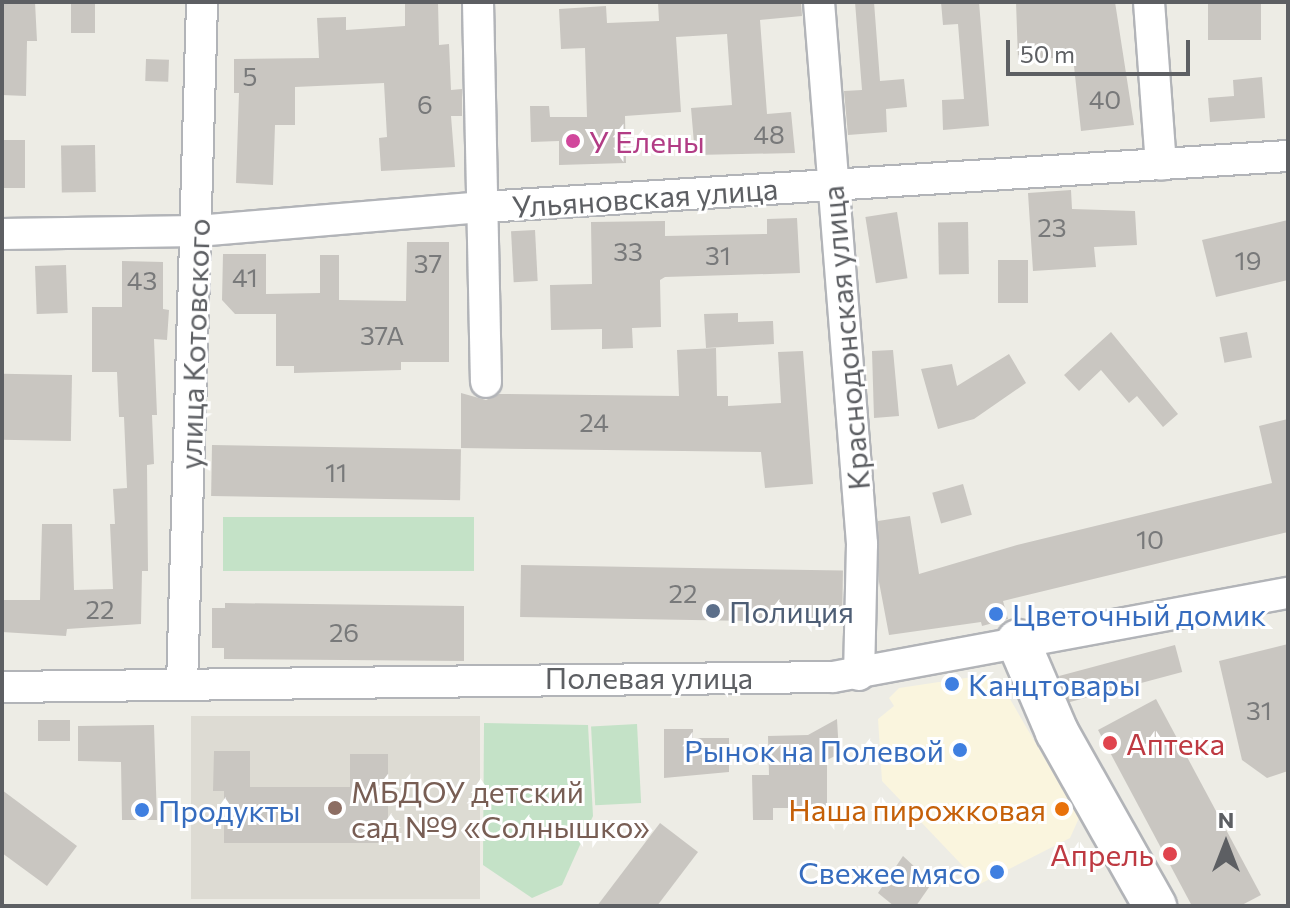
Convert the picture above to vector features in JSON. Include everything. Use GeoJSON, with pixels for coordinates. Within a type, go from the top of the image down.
{"type":"FeatureCollection","features":[{"type":"Feature","properties":{"kind":"street","name":"улица Котовского"},"geometry":{"type":"LineString","coordinates":[[182,685],[202,2]]}},
{"type":"Feature","properties":{"kind":"street"},"geometry":{"type":"LineString","coordinates":[[478,2],[486,382]]}},
{"type":"Feature","properties":{"kind":"street","name":"Краснодонская улица"},"geometry":{"type":"LineString","coordinates":[[819,2],[862,544],[859,675]]}},
{"type":"Feature","properties":{"kind":"street"},"geometry":{"type":"LineString","coordinates":[[1149,2],[1161,165]]}},
{"type":"Feature","properties":{"kind":"street","name":"Ульяновская улица"},"geometry":{"type":"LineString","coordinates":[[2,234],[197,231],[484,207],[1288,156]]}},
{"type":"Feature","properties":{"kind":"street","name":"Полевая улица"},"geometry":{"type":"LineString","coordinates":[[2,687],[859,675],[1018,641],[1288,593]]}},
{"type":"Feature","properties":{"kind":"street"},"geometry":{"type":"LineString","coordinates":[[1018,641],[1057,732],[1155,906]]}},
{"type":"Feature","properties":{"kind":"shaded area","name":"Рынок на Полевой"},"geometry":{"type":"Polygon","coordinates":[[[986,675],[1003,687],[1079,818],[1070,838],[980,884],[882,781],[878,719],[894,706],[889,698],[899,688],[986,675]]]}},
{"type":"Feature","properties":{"kind":"shaded area","name":"МБДОУ детский сад №9 «Солнышко»"},"geometry":{"type":"Polygon","coordinates":[[[191,716],[480,716],[480,899],[191,899],[191,716]]]}},
{"type":"Feature","properties":{"kind":"green space"},"geometry":{"type":"Polygon","coordinates":[[[223,517],[474,517],[474,571],[223,571],[223,517]]]}},
{"type":"Feature","properties":{"kind":"green space"},"geometry":{"type":"Polygon","coordinates":[[[484,723],[588,725],[593,816],[562,885],[532,898],[483,865],[484,723]]]}},
{"type":"Feature","properties":{"kind":"green space"},"geometry":{"type":"Polygon","coordinates":[[[637,724],[641,803],[595,805],[591,726],[637,724]]]}},
{"type":"Feature","properties":{"kind":"building"},"geometry":{"type":"Polygon","coordinates":[[[2,2],[35,2],[37,41],[27,41],[26,96],[2,95],[2,2]]]}},
{"type":"Feature","properties":{"kind":"building"},"geometry":{"type":"Polygon","coordinates":[[[405,2],[438,2],[439,45],[449,44],[451,90],[462,89],[462,116],[451,116],[455,167],[381,171],[379,138],[387,137],[384,83],[295,87],[295,125],[275,125],[273,185],[236,183],[239,93],[234,93],[234,59],[319,58],[317,18],[346,17],[346,30],[405,26],[405,2]]]}},
{"type":"Feature","properties":{"kind":"building"},"geometry":{"type":"Polygon","coordinates":[[[658,2],[801,2],[802,16],[760,20],[767,114],[791,112],[795,153],[695,155],[691,108],[732,105],[727,34],[676,37],[681,112],[625,116],[626,163],[559,165],[559,141],[531,142],[530,106],[549,106],[550,117],[587,117],[585,48],[561,49],[559,9],[606,6],[607,23],[659,21],[658,2]]]}},
{"type":"Feature","properties":{"kind":"building"},"geometry":{"type":"Polygon","coordinates":[[[855,2],[874,2],[880,81],[904,79],[907,107],[886,109],[887,132],[848,135],[844,91],[862,90],[855,2]]]}},
{"type":"Feature","properties":{"kind":"building"},"geometry":{"type":"Polygon","coordinates":[[[941,2],[979,2],[989,126],[943,130],[942,100],[964,99],[958,24],[943,25],[941,2]]]}},
{"type":"Feature","properties":{"kind":"building"},"geometry":{"type":"Polygon","coordinates":[[[1016,2],[1115,2],[1134,125],[1081,131],[1073,57],[1018,60],[1016,2]]]}},
{"type":"Feature","properties":{"kind":"building"},"geometry":{"type":"Polygon","coordinates":[[[1208,2],[1261,2],[1261,40],[1208,40],[1208,2]]]}},
{"type":"Feature","properties":{"kind":"building"},"geometry":{"type":"Polygon","coordinates":[[[71,3],[95,3],[95,33],[71,33],[71,3]]]}},
{"type":"Feature","properties":{"kind":"building"},"geometry":{"type":"Polygon","coordinates":[[[146,59],[169,60],[168,82],[145,81],[146,59]]]}},
{"type":"Feature","properties":{"kind":"building"},"geometry":{"type":"Polygon","coordinates":[[[1262,77],[1265,118],[1210,122],[1208,98],[1234,96],[1233,80],[1262,77]]]}},
{"type":"Feature","properties":{"kind":"building"},"geometry":{"type":"Polygon","coordinates":[[[2,140],[25,140],[25,188],[2,188],[2,140]]]}},
{"type":"Feature","properties":{"kind":"building"},"geometry":{"type":"Polygon","coordinates":[[[95,145],[96,192],[62,193],[61,146],[95,145]]]}},
{"type":"Feature","properties":{"kind":"building"},"geometry":{"type":"Polygon","coordinates":[[[1071,190],[1072,209],[1135,211],[1137,245],[1094,247],[1096,267],[1033,271],[1028,193],[1071,190]]]}},
{"type":"Feature","properties":{"kind":"building"},"geometry":{"type":"Polygon","coordinates":[[[897,212],[907,278],[876,283],[865,217],[897,212]]]}},
{"type":"Feature","properties":{"kind":"building"},"geometry":{"type":"Polygon","coordinates":[[[797,218],[800,273],[665,277],[660,280],[661,327],[632,328],[633,348],[602,349],[602,329],[551,330],[550,285],[592,284],[591,222],[665,221],[665,236],[767,234],[767,219],[797,218]]]}},
{"type":"Feature","properties":{"kind":"building"},"geometry":{"type":"Polygon","coordinates":[[[1288,220],[1288,280],[1216,297],[1202,240],[1288,220]]]}},
{"type":"Feature","properties":{"kind":"building"},"geometry":{"type":"Polygon","coordinates":[[[968,222],[969,274],[939,275],[938,223],[968,222]]]}},
{"type":"Feature","properties":{"kind":"building"},"geometry":{"type":"Polygon","coordinates":[[[535,230],[538,281],[514,282],[511,231],[535,230]]]}},
{"type":"Feature","properties":{"kind":"building"},"geometry":{"type":"Polygon","coordinates":[[[407,242],[449,242],[449,362],[401,362],[401,370],[294,373],[294,366],[276,366],[276,314],[235,314],[222,300],[223,254],[266,254],[266,294],[320,293],[320,255],[339,255],[339,300],[406,301],[407,242]]]}},
{"type":"Feature","properties":{"kind":"building"},"geometry":{"type":"Polygon","coordinates":[[[998,260],[1028,260],[1028,303],[998,303],[998,260]]]}},
{"type":"Feature","properties":{"kind":"building"},"geometry":{"type":"Polygon","coordinates":[[[122,261],[163,262],[163,309],[169,310],[167,340],[154,339],[157,415],[152,415],[154,464],[147,465],[148,571],[142,571],[141,624],[67,629],[66,636],[2,632],[2,600],[40,600],[42,524],[72,524],[74,590],[113,589],[110,524],[115,524],[113,489],[127,488],[124,417],[119,417],[117,372],[92,372],[92,307],[122,307],[122,261]]]}},
{"type":"Feature","properties":{"kind":"building"},"geometry":{"type":"Polygon","coordinates":[[[66,265],[68,313],[37,314],[35,266],[66,265]]]}},
{"type":"Feature","properties":{"kind":"building"},"geometry":{"type":"Polygon","coordinates":[[[738,313],[738,322],[773,321],[774,344],[706,348],[704,314],[738,313]]]}},
{"type":"Feature","properties":{"kind":"building"},"geometry":{"type":"Polygon","coordinates":[[[1111,332],[1178,414],[1163,427],[1137,396],[1129,403],[1101,370],[1079,391],[1064,375],[1111,332]]]}},
{"type":"Feature","properties":{"kind":"building"},"geometry":{"type":"Polygon","coordinates":[[[1247,332],[1252,358],[1224,363],[1220,337],[1247,332]]]}},
{"type":"Feature","properties":{"kind":"building"},"geometry":{"type":"Polygon","coordinates":[[[716,348],[717,396],[728,396],[728,406],[781,403],[778,352],[803,351],[813,484],[765,488],[761,452],[461,448],[461,393],[486,400],[499,394],[679,396],[677,350],[716,348]]]}},
{"type":"Feature","properties":{"kind":"building"},"geometry":{"type":"Polygon","coordinates":[[[893,350],[899,416],[874,418],[872,351],[893,350]]]}},
{"type":"Feature","properties":{"kind":"building"},"geometry":{"type":"Polygon","coordinates":[[[1009,354],[1026,383],[974,419],[938,429],[921,369],[952,364],[957,386],[1009,354]]]}},
{"type":"Feature","properties":{"kind":"building"},"geometry":{"type":"Polygon","coordinates":[[[2,374],[72,375],[71,441],[2,440],[2,374]]]}},
{"type":"Feature","properties":{"kind":"building"},"geometry":{"type":"Polygon","coordinates":[[[1288,419],[1288,532],[1003,601],[1008,619],[982,626],[981,622],[889,635],[879,582],[878,521],[910,516],[919,574],[1017,545],[1272,483],[1259,426],[1288,419]]]}},
{"type":"Feature","properties":{"kind":"building"},"geometry":{"type":"Polygon","coordinates":[[[212,445],[461,449],[460,500],[211,496],[212,445]]]}},
{"type":"Feature","properties":{"kind":"building"},"geometry":{"type":"Polygon","coordinates":[[[963,484],[972,515],[941,524],[932,493],[963,484]]]}},
{"type":"Feature","properties":{"kind":"building"},"geometry":{"type":"Polygon","coordinates":[[[521,565],[843,571],[842,623],[520,617],[521,565]]]}},
{"type":"Feature","properties":{"kind":"building"},"geometry":{"type":"Polygon","coordinates":[[[225,603],[464,606],[464,661],[224,659],[224,648],[212,648],[212,608],[225,608],[225,603]]]}},
{"type":"Feature","properties":{"kind":"building"},"geometry":{"type":"Polygon","coordinates":[[[1288,644],[1288,771],[1267,778],[1242,760],[1219,661],[1288,644]]]}},
{"type":"Feature","properties":{"kind":"building"},"geometry":{"type":"Polygon","coordinates":[[[1175,645],[1182,672],[1066,703],[1059,676],[1175,645]]]}},
{"type":"Feature","properties":{"kind":"building"},"geometry":{"type":"Polygon","coordinates":[[[1156,699],[1261,895],[1240,906],[1192,906],[1098,730],[1156,699]]]}},
{"type":"Feature","properties":{"kind":"building"},"geometry":{"type":"Polygon","coordinates":[[[837,719],[839,754],[827,760],[827,808],[773,808],[773,820],[753,820],[752,775],[769,775],[768,736],[808,735],[837,719]]]}},
{"type":"Feature","properties":{"kind":"building"},"geometry":{"type":"Polygon","coordinates":[[[38,720],[70,720],[70,741],[38,741],[38,720]]]}},
{"type":"Feature","properties":{"kind":"building"},"geometry":{"type":"Polygon","coordinates":[[[154,725],[157,820],[122,820],[121,762],[78,761],[78,726],[154,725]]]}},
{"type":"Feature","properties":{"kind":"building"},"geometry":{"type":"Polygon","coordinates":[[[664,729],[693,729],[693,738],[729,738],[729,772],[664,778],[664,729]]]}},
{"type":"Feature","properties":{"kind":"building","name":"МБДОУ детский сад №9 «Солнышко»"},"geometry":{"type":"Polygon","coordinates":[[[214,751],[250,751],[250,787],[350,787],[350,754],[388,754],[388,843],[224,843],[224,791],[213,791],[214,751]]]}},
{"type":"Feature","properties":{"kind":"building"},"geometry":{"type":"Polygon","coordinates":[[[2,790],[77,846],[47,886],[2,853],[2,790]]]}},
{"type":"Feature","properties":{"kind":"building"},"geometry":{"type":"Polygon","coordinates":[[[660,823],[698,852],[657,906],[597,906],[660,823]]]}},
{"type":"Feature","properties":{"kind":"building"},"geometry":{"type":"Polygon","coordinates":[[[903,856],[932,883],[916,906],[894,906],[878,893],[903,856]]]}},
{"type":"Feature","properties":{"kind":"place","name":"У Елены"},"geometry":{"type":"Point","coordinates":[573,141]}},
{"type":"Feature","properties":{"kind":"place","name":"Полиция"},"geometry":{"type":"Point","coordinates":[713,611]}},
{"type":"Feature","properties":{"kind":"place","name":"Цветочный домик"},"geometry":{"type":"Point","coordinates":[996,614]}},
{"type":"Feature","properties":{"kind":"place","name":"Канцтовары"},"geometry":{"type":"Point","coordinates":[952,684]}},
{"type":"Feature","properties":{"kind":"place","name":"Аптека"},"geometry":{"type":"Point","coordinates":[1110,743]}},
{"type":"Feature","properties":{"kind":"place","name":"Рынок на Полевой"},"geometry":{"type":"Point","coordinates":[960,750]}},
{"type":"Feature","properties":{"kind":"place","name":"МБДОУ детский сад №9 «Солнышко»"},"geometry":{"type":"Point","coordinates":[335,808]}},
{"type":"Feature","properties":{"kind":"place","name":"Наша пирожковая"},"geometry":{"type":"Point","coordinates":[1062,809]}},
{"type":"Feature","properties":{"kind":"place","name":"Продукты"},"geometry":{"type":"Point","coordinates":[142,810]}},
{"type":"Feature","properties":{"kind":"place","name":"Апрель"},"geometry":{"type":"Point","coordinates":[1170,854]}},
{"type":"Feature","properties":{"kind":"place","name":"Свежее мясо"},"geometry":{"type":"Point","coordinates":[997,872]}}]}
